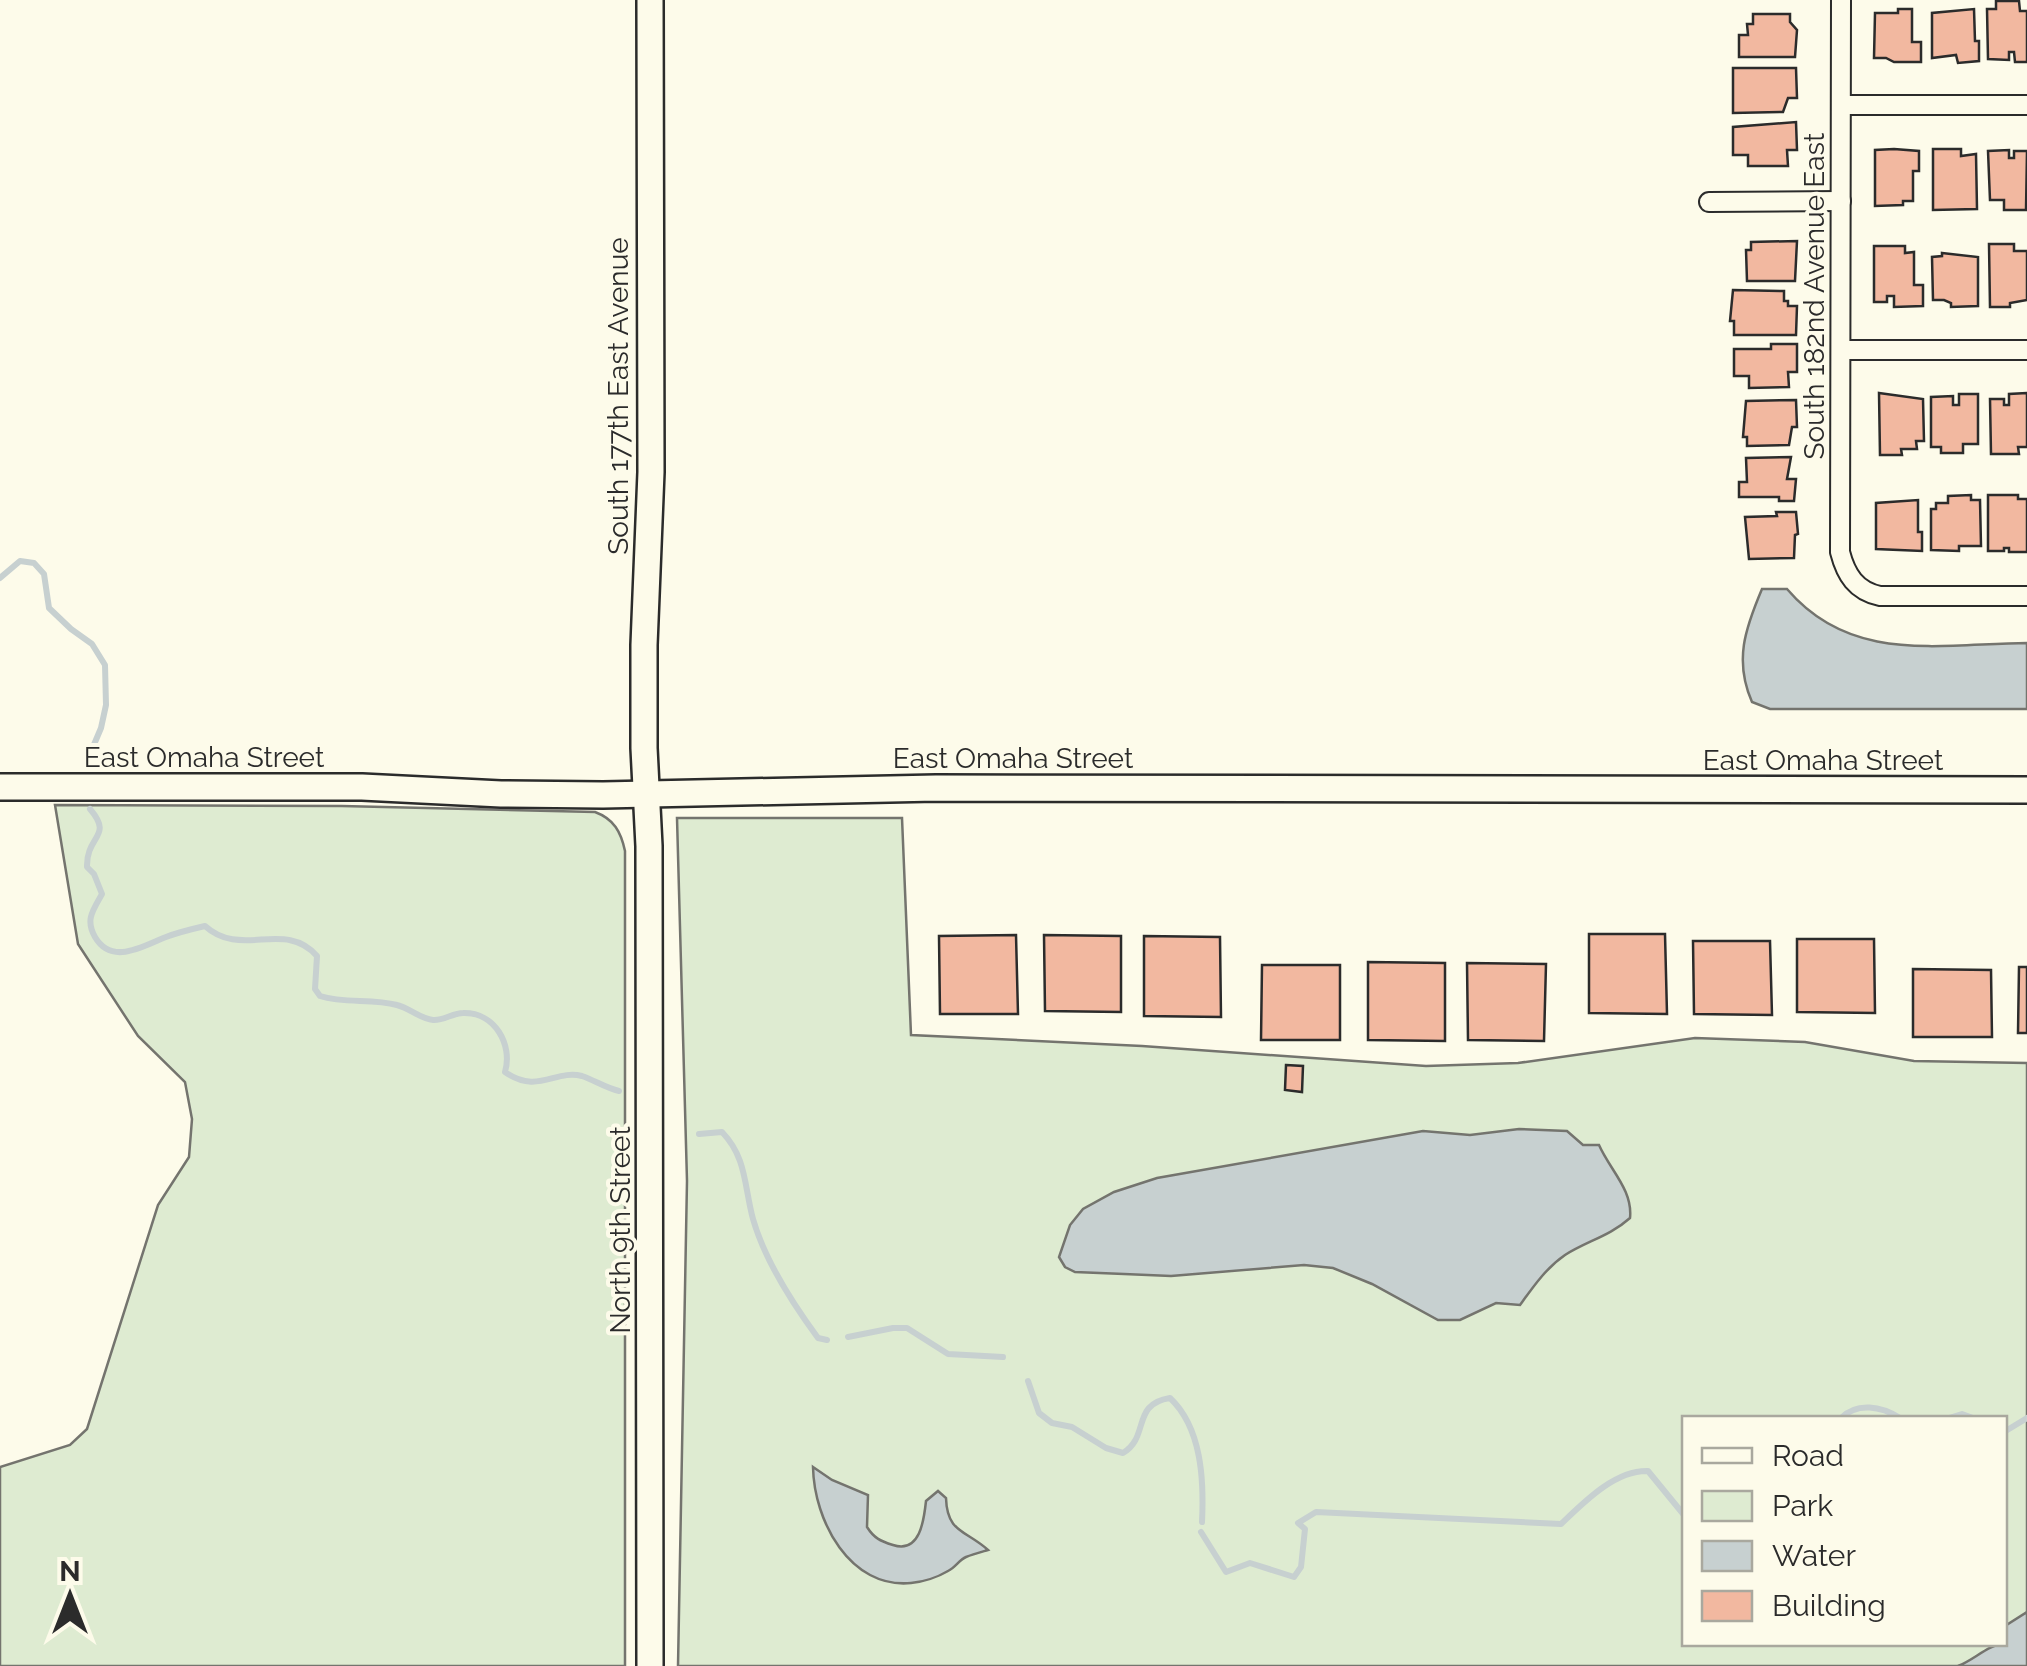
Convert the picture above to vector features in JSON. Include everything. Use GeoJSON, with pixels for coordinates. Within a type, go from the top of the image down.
{"type":"FeatureCollection","features":[{"type":"Feature","properties":{"kind":"street","name":"South 177th East Avenue"},"geometry":{"type":"LineString","coordinates":[[646,793],[644,645],[651,472],[650,0]]}},
{"type":"Feature","properties":{"kind":"street","name":"South 182nd Avenue East"},"geometry":{"type":"LineString","coordinates":[[1841,0],[1840,552],[1847,574],[1858,587],[1880,596],[2027,596]]}},
{"type":"Feature","properties":{"kind":"street"},"geometry":{"type":"LineString","coordinates":[[1841,105],[2027,106]]}},
{"type":"Feature","properties":{"kind":"street"},"geometry":{"type":"LineString","coordinates":[[1709,202],[1841,202]]}},
{"type":"Feature","properties":{"kind":"street"},"geometry":{"type":"LineString","coordinates":[[1842,350],[2027,350]]}},
{"type":"Feature","properties":{"kind":"street","name":"East Omaha Street"},"geometry":{"type":"LineString","coordinates":[[0,786],[362,787],[501,794],[936,788],[2027,790]]}},
{"type":"Feature","properties":{"kind":"street","name":"North 9th Street"},"geometry":{"type":"LineString","coordinates":[[646,793],[650,1666]]}},
{"type":"Feature","properties":{"kind":"green space"},"geometry":{"type":"Polygon","coordinates":[[[55,805],[595,812],[616,827],[625,851],[625,1666],[0,1666],[0,1467],[70,1445],[87,1429],[158,1205],[189,1157],[192,1119],[185,1082],[138,1036],[78,944],[55,805]]]}},
{"type":"Feature","properties":{"kind":"green space"},"geometry":{"type":"Polygon","coordinates":[[[677,818],[902,818],[911,1035],[1426,1066],[1518,1063],[1695,1038],[1805,1042],[1914,1061],[2027,1063],[2027,1666],[678,1666],[687,1181],[677,818]]]}},
{"type":"Feature","properties":{"kind":"water"},"geometry":{"type":"Polygon","coordinates":[[[1762,589],[1787,589],[1812,613],[1839,629],[1868,639],[1929,646],[2027,643],[2027,709],[1770,709],[1752,702],[1744,673],[1744,645],[1762,589]]]}},
{"type":"Feature","properties":{"kind":"water"},"geometry":{"type":"Polygon","coordinates":[[[1519,1129],[1567,1131],[1583,1145],[1599,1145],[1624,1189],[1630,1208],[1630,1218],[1622,1224],[1558,1260],[1520,1305],[1496,1303],[1460,1320],[1438,1320],[1333,1268],[1304,1265],[1171,1276],[1075,1272],[1065,1267],[1059,1257],[1070,1225],[1083,1209],[1114,1192],[1157,1178],[1423,1131],[1470,1135],[1519,1129]]]}},
{"type":"Feature","properties":{"kind":"water"},"geometry":{"type":"Polygon","coordinates":[[[813,1467],[868,1495],[867,1527],[881,1540],[902,1546],[915,1540],[926,1501],[938,1491],[946,1498],[954,1525],[988,1550],[966,1557],[944,1573],[920,1582],[889,1582],[870,1575],[853,1563],[828,1529],[820,1509],[813,1467]]]}},
{"type":"Feature","properties":{"kind":"water"},"geometry":{"type":"Polygon","coordinates":[[[2027,1612],[2027,1666],[1958,1666],[1993,1647],[2007,1646],[2007,1625],[2027,1612]]]}},
{"type":"Feature","properties":{"kind":"building"},"geometry":{"type":"Polygon","coordinates":[[[1996,1],[2019,1],[2020,11],[2027,11],[2027,62],[2015,62],[2014,52],[2009,52],[2009,60],[1988,59],[1987,9],[1996,9],[1996,1]]]}},
{"type":"Feature","properties":{"kind":"building"},"geometry":{"type":"Polygon","coordinates":[[[1898,9],[1912,9],[1912,42],[1921,42],[1921,62],[1874,58],[1875,13],[1898,13],[1898,9]]]}},
{"type":"Feature","properties":{"kind":"building"},"geometry":{"type":"Polygon","coordinates":[[[1974,9],[1979,61],[1958,63],[1956,55],[1932,58],[1932,13],[1974,9]]]}},
{"type":"Feature","properties":{"kind":"building"},"geometry":{"type":"Polygon","coordinates":[[[1753,14],[1790,14],[1790,22],[1797,30],[1795,57],[1739,57],[1739,35],[1748,35],[1747,24],[1753,24],[1753,14]]]}},
{"type":"Feature","properties":{"kind":"building"},"geometry":{"type":"Polygon","coordinates":[[[1733,68],[1796,68],[1797,98],[1788,98],[1783,112],[1733,113],[1733,68]]]}},
{"type":"Feature","properties":{"kind":"building"},"geometry":{"type":"Polygon","coordinates":[[[1796,122],[1797,150],[1787,150],[1788,166],[1748,166],[1748,155],[1733,155],[1733,127],[1796,122]]]}},
{"type":"Feature","properties":{"kind":"building"},"geometry":{"type":"Polygon","coordinates":[[[1933,149],[1961,149],[1961,156],[1976,154],[1977,209],[1933,210],[1933,149]]]}},
{"type":"Feature","properties":{"kind":"building"},"geometry":{"type":"Polygon","coordinates":[[[1875,150],[1919,151],[1919,171],[1913,171],[1913,201],[1875,206],[1875,150]]]}},
{"type":"Feature","properties":{"kind":"building"},"geometry":{"type":"Polygon","coordinates":[[[2009,150],[2009,158],[2014,158],[2014,151],[2027,151],[2026,210],[2004,210],[2004,200],[1990,200],[1988,151],[2009,150]]]}},
{"type":"Feature","properties":{"kind":"building"},"geometry":{"type":"Polygon","coordinates":[[[1797,241],[1795,281],[1747,281],[1746,250],[1751,250],[1751,242],[1797,241]]]}},
{"type":"Feature","properties":{"kind":"building"},"geometry":{"type":"Polygon","coordinates":[[[1989,244],[2014,244],[2014,251],[2027,251],[2027,300],[2010,303],[2010,307],[1990,307],[1989,244]]]}},
{"type":"Feature","properties":{"kind":"building"},"geometry":{"type":"Polygon","coordinates":[[[1874,246],[1905,246],[1905,253],[1914,252],[1914,285],[1923,285],[1923,306],[1894,307],[1894,296],[1887,296],[1887,302],[1874,302],[1874,246]]]}},
{"type":"Feature","properties":{"kind":"building"},"geometry":{"type":"Polygon","coordinates":[[[1942,253],[1978,257],[1978,306],[1951,307],[1944,300],[1933,300],[1932,257],[1942,253]]]}},
{"type":"Feature","properties":{"kind":"building"},"geometry":{"type":"Polygon","coordinates":[[[1733,290],[1784,291],[1788,306],[1797,306],[1796,335],[1734,335],[1734,321],[1730,321],[1733,290]]]}},
{"type":"Feature","properties":{"kind":"building"},"geometry":{"type":"Polygon","coordinates":[[[1771,344],[1797,344],[1797,372],[1788,372],[1789,387],[1749,388],[1749,376],[1734,376],[1734,349],[1771,349],[1771,344]]]}},
{"type":"Feature","properties":{"kind":"building"},"geometry":{"type":"Polygon","coordinates":[[[1879,393],[1923,399],[1924,441],[1916,441],[1917,449],[1901,449],[1902,455],[1880,455],[1879,393]]]}},
{"type":"Feature","properties":{"kind":"building"},"geometry":{"type":"Polygon","coordinates":[[[2027,393],[2027,447],[2018,447],[2019,454],[1991,454],[1990,399],[2004,399],[2004,405],[2009,405],[2009,394],[2027,393]]]}},
{"type":"Feature","properties":{"kind":"building"},"geometry":{"type":"Polygon","coordinates":[[[1959,394],[1978,394],[1978,444],[1963,444],[1963,453],[1941,453],[1941,447],[1931,447],[1931,397],[1953,396],[1953,405],[1959,405],[1959,394]]]}},
{"type":"Feature","properties":{"kind":"building"},"geometry":{"type":"Polygon","coordinates":[[[1796,400],[1797,427],[1792,427],[1789,445],[1747,446],[1747,437],[1743,437],[1746,401],[1796,400]]]}},
{"type":"Feature","properties":{"kind":"building"},"geometry":{"type":"Polygon","coordinates":[[[1791,457],[1787,479],[1796,479],[1794,501],[1739,497],[1739,482],[1747,482],[1746,458],[1791,457]]]}},
{"type":"Feature","properties":{"kind":"building"},"geometry":{"type":"Polygon","coordinates":[[[1971,495],[1971,500],[1980,500],[1981,546],[1959,546],[1959,551],[1931,550],[1931,509],[1936,509],[1936,503],[1948,503],[1948,496],[1971,495]]]}},
{"type":"Feature","properties":{"kind":"building"},"geometry":{"type":"Polygon","coordinates":[[[1988,495],[2018,495],[2018,499],[2027,499],[2027,552],[2009,552],[2009,548],[1988,551],[1988,495]]]}},
{"type":"Feature","properties":{"kind":"building"},"geometry":{"type":"Polygon","coordinates":[[[1918,500],[1922,551],[1876,549],[1876,503],[1918,500]]]}},
{"type":"Feature","properties":{"kind":"building"},"geometry":{"type":"Polygon","coordinates":[[[1776,512],[1796,512],[1794,558],[1749,559],[1745,517],[1777,516],[1776,512]]]}},
{"type":"Feature","properties":{"kind":"building"},"geometry":{"type":"Polygon","coordinates":[[[1589,934],[1665,934],[1667,1014],[1589,1013],[1589,934]]]}},
{"type":"Feature","properties":{"kind":"building"},"geometry":{"type":"Polygon","coordinates":[[[1016,935],[1018,1014],[940,1014],[939,936],[1016,935]]]}},
{"type":"Feature","properties":{"kind":"building"},"geometry":{"type":"Polygon","coordinates":[[[1044,935],[1121,936],[1121,1012],[1045,1011],[1044,935]]]}},
{"type":"Feature","properties":{"kind":"building"},"geometry":{"type":"Polygon","coordinates":[[[1144,936],[1220,937],[1221,1017],[1144,1016],[1144,936]]]}},
{"type":"Feature","properties":{"kind":"building"},"geometry":{"type":"Polygon","coordinates":[[[1797,939],[1874,939],[1875,1013],[1797,1012],[1797,939]]]}},
{"type":"Feature","properties":{"kind":"building"},"geometry":{"type":"Polygon","coordinates":[[[1693,941],[1770,941],[1772,1015],[1694,1014],[1693,941]]]}},
{"type":"Feature","properties":{"kind":"building"},"geometry":{"type":"Polygon","coordinates":[[[1368,962],[1445,963],[1445,1041],[1368,1040],[1368,962]]]}},
{"type":"Feature","properties":{"kind":"building"},"geometry":{"type":"Polygon","coordinates":[[[1467,963],[1546,964],[1544,1041],[1468,1040],[1467,963]]]}},
{"type":"Feature","properties":{"kind":"building"},"geometry":{"type":"Polygon","coordinates":[[[1262,965],[1340,965],[1340,1040],[1261,1040],[1262,965]]]}},
{"type":"Feature","properties":{"kind":"building"},"geometry":{"type":"Polygon","coordinates":[[[2019,967],[2027,967],[2027,1033],[2018,1033],[2019,967]]]}},
{"type":"Feature","properties":{"kind":"building"},"geometry":{"type":"Polygon","coordinates":[[[1913,969],[1991,970],[1992,1037],[1913,1037],[1913,969]]]}},
{"type":"Feature","properties":{"kind":"building"},"geometry":{"type":"Polygon","coordinates":[[[1286,1065],[1303,1066],[1302,1092],[1285,1090],[1286,1065]]]}},
{"type":"Feature","properties":{"kind":"waterway"},"geometry":{"type":"LineString","coordinates":[[0,578],[20,561],[34,563],[44,574],[49,608],[92,644],[105,665],[106,705],[90,754],[93,764]]}},
{"type":"Feature","properties":{"kind":"waterway"},"geometry":{"type":"LineString","coordinates":[[90,809],[100,825],[87,867],[102,894],[91,915],[91,925],[102,946],[128,951],[205,926],[233,939],[291,940],[317,956],[315,989],[320,996],[388,1003],[433,1020],[459,1013],[474,1014],[492,1024],[504,1041],[505,1072],[537,1082],[582,1076],[619,1091]]}},
{"type":"Feature","properties":{"kind":"waterway"},"geometry":{"type":"LineString","coordinates":[[699,1134],[722,1132],[730,1142],[740,1162],[758,1235],[772,1266],[818,1338],[827,1340]]}},
{"type":"Feature","properties":{"kind":"waterway"},"geometry":{"type":"LineString","coordinates":[[848,1337],[907,1328],[948,1354],[1003,1357]]}},
{"type":"Feature","properties":{"kind":"waterway"},"geometry":{"type":"LineString","coordinates":[[1028,1381],[1039,1413],[1052,1423],[1072,1427],[1106,1448],[1123,1453],[1136,1438],[1150,1407],[1170,1398],[1181,1410],[1195,1440],[1201,1473],[1202,1522]]}},
{"type":"Feature","properties":{"kind":"waterway"},"geometry":{"type":"LineString","coordinates":[[1843,1416],[1869,1408],[1896,1416]]}},
{"type":"Feature","properties":{"kind":"waterway"},"geometry":{"type":"LineString","coordinates":[[1956,1416],[1968,1416]]}},
{"type":"Feature","properties":{"kind":"waterway"},"geometry":{"type":"LineString","coordinates":[[2007,1430],[2027,1418]]}},
{"type":"Feature","properties":{"kind":"waterway"},"geometry":{"type":"LineString","coordinates":[[1201,1532],[1226,1572],[1250,1563],[1294,1577],[1301,1567],[1305,1529],[1298,1523],[1316,1512],[1561,1524],[1612,1482],[1648,1471],[1682,1513]]}}]}
